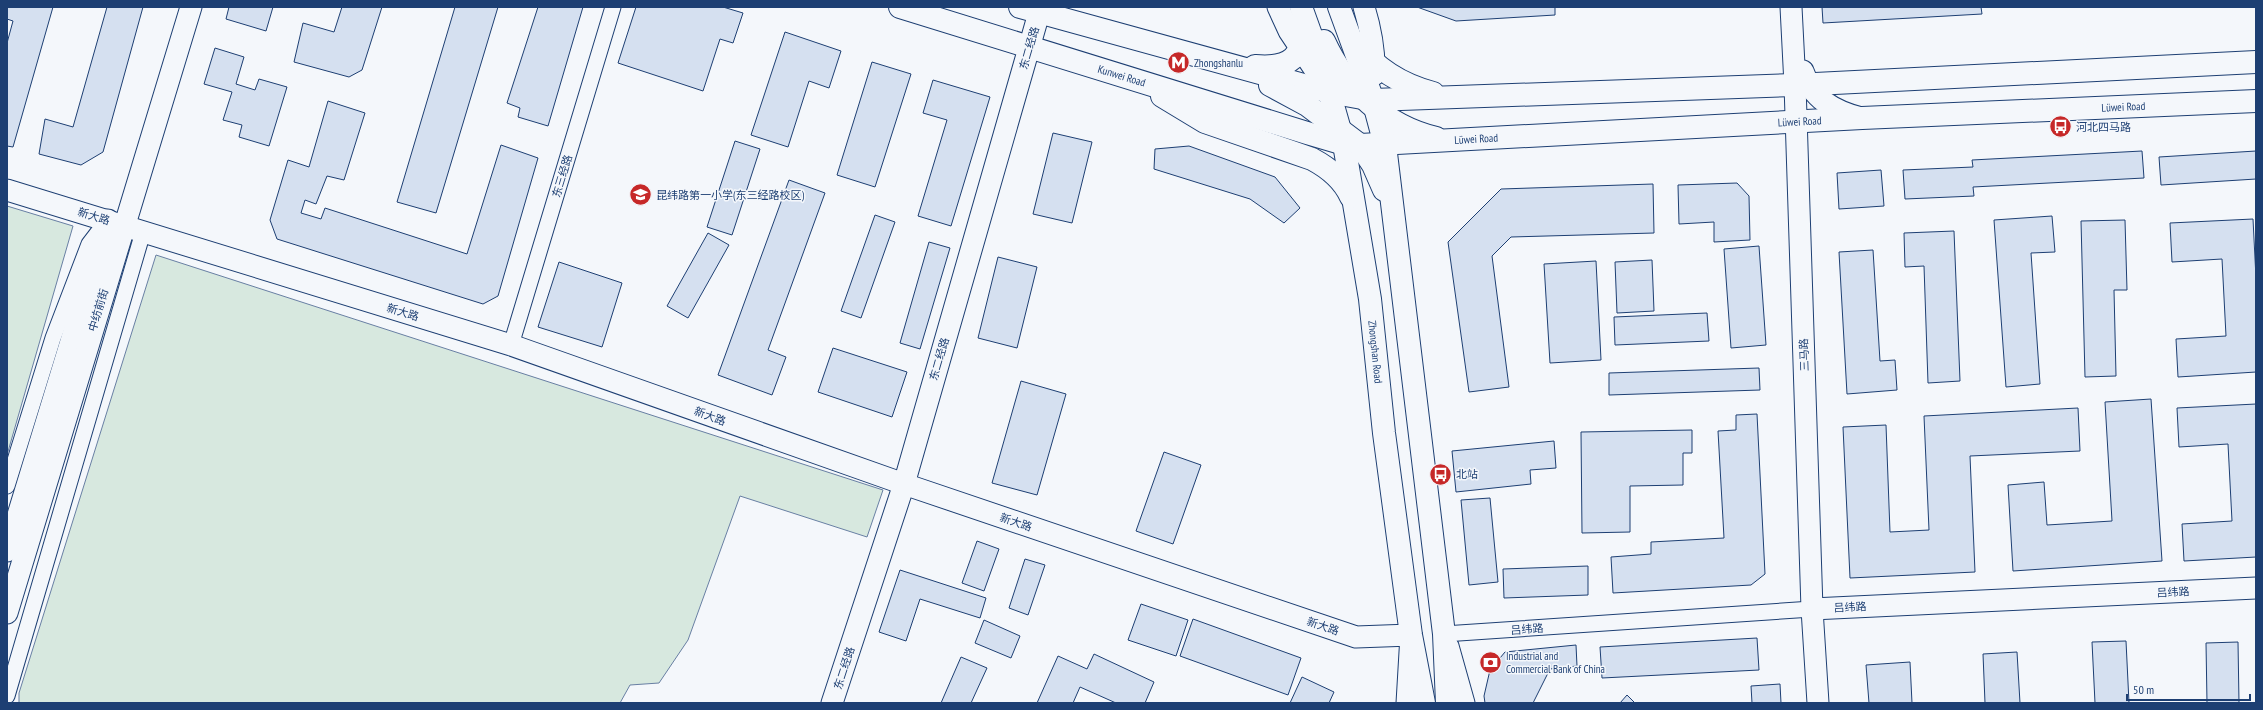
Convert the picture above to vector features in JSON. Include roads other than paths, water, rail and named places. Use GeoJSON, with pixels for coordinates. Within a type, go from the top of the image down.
{"type":"FeatureCollection","features":[{"type":"Feature","properties":{"kind":"main road","name":"Kunwei Road"},"geometry":{"type":"LineString","coordinates":[[900,7],[1141,81],[1348,140]]}},
{"type":"Feature","properties":{"kind":"main road"},"geometry":{"type":"LineString","coordinates":[[1232,65],[1276,67],[1287,63],[1301,50],[1302,22],[1300,7]]}},
{"type":"Feature","properties":{"kind":"main road","name":"Zhongshan Road"},"geometry":{"type":"LineString","coordinates":[[1300,7],[1329,92],[1348,140],[1355,206],[1370,299],[1384,433],[1411,635],[1424,703]]}},
{"type":"Feature","properties":{"kind":"main road"},"geometry":{"type":"LineString","coordinates":[[1304,7],[1331,56],[1345,77],[1371,102],[1398,124],[1413,131],[1459,141]]}},
{"type":"Feature","properties":{"kind":"main road"},"geometry":{"type":"LineString","coordinates":[[1339,7],[1350,36],[1385,145],[1444,634],[1447,703]]}},
{"type":"Feature","properties":{"kind":"main road"},"geometry":{"type":"LineString","coordinates":[[1030,10],[1329,92],[1371,102],[1451,97],[1802,84],[2256,62]]}},
{"type":"Feature","properties":{"kind":"main road"},"geometry":{"type":"LineString","coordinates":[[1350,36],[1375,62],[1402,81],[1429,92],[1451,97]]}},
{"type":"Feature","properties":{"kind":"main road"},"geometry":{"type":"LineString","coordinates":[[1232,65],[1307,105],[1367,154],[1380,179],[1396,234]]}},
{"type":"Feature","properties":{"kind":"main road"},"geometry":{"type":"LineString","coordinates":[[1141,81],[1205,122],[1312,159],[1328,167],[1348,190],[1355,206]]}},
{"type":"Feature","properties":{"kind":"main road","name":"Lüwei Road"},"geometry":{"type":"LineString","coordinates":[[1348,140],[1385,145],[1862,118],[2256,101]]}},
{"type":"Feature","properties":{"kind":"street","name":"中纺前街"},"geometry":{"type":"LineString","coordinates":[[7,613],[191,7]]}},
{"type":"Feature","properties":{"kind":"street","name":"东三经路"},"geometry":{"type":"LineString","coordinates":[[511,345],[613,7]]}},
{"type":"Feature","properties":{"kind":"street"},"geometry":{"type":"LineString","coordinates":[[1278,7],[1301,50],[1329,92]]}},
{"type":"Feature","properties":{"kind":"street"},"geometry":{"type":"LineString","coordinates":[[1364,7],[1371,31],[1375,62],[1371,102]]}},
{"type":"Feature","properties":{"kind":"street"},"geometry":{"type":"LineString","coordinates":[[1791,7],[1792,30],[1800,63],[1802,84],[1824,103],[1841,112],[1862,118]]}},
{"type":"Feature","properties":{"kind":"street","name":"东二经路"},"geometry":{"type":"LineString","coordinates":[[832,703],[904,484],[1029,46],[1030,10]]}},
{"type":"Feature","properties":{"kind":"street","name":"三马路"},"geometry":{"type":"LineString","coordinates":[[1802,84],[1797,122],[1812,609],[1818,703]]}},
{"type":"Feature","properties":{"kind":"street","name":"新大路"},"geometry":{"type":"LineString","coordinates":[[7,190],[125,225],[511,345],[904,484],[1356,637],[1411,635]]}},
{"type":"Feature","properties":{"kind":"street"},"geometry":{"type":"LineString","coordinates":[[7,486],[53,338],[89,244],[125,225]]}},
{"type":"Feature","properties":{"kind":"street"},"geometry":{"type":"LineString","coordinates":[[7,551],[125,225]]}},
{"type":"Feature","properties":{"kind":"street"},"geometry":{"type":"LineString","coordinates":[[7,696],[125,225]]}},
{"type":"Feature","properties":{"kind":"street","name":"吕纬路"},"geometry":{"type":"LineString","coordinates":[[1444,634],[1812,609],[2256,588]]}},
{"type":"Feature","properties":{"kind":"street"},"geometry":{"type":"LineString","coordinates":[[1444,634],[1464,703]]}},
{"type":"Feature","properties":{"kind":"street"},"geometry":{"type":"LineString","coordinates":[[1407,703],[1411,635]]}},
{"type":"Feature","properties":{"kind":"place","name":"Zhongshanlu"},"geometry":{"type":"Point","coordinates":[1179,63]}},
{"type":"Feature","properties":{"kind":"place","name":"河北四马路"},"geometry":{"type":"Point","coordinates":[2061,127]}},
{"type":"Feature","properties":{"kind":"place","name":"昆纬路第一小学(东三经路校区)"},"geometry":{"type":"Point","coordinates":[641,195]}},
{"type":"Feature","properties":{"kind":"place","name":"北站"},"geometry":{"type":"Point","coordinates":[1441,474]}},
{"type":"Feature","properties":{"kind":"place","name":"Industrial and Commercial Bank of China"},"geometry":{"type":"Point","coordinates":[1490,662]}}]}
